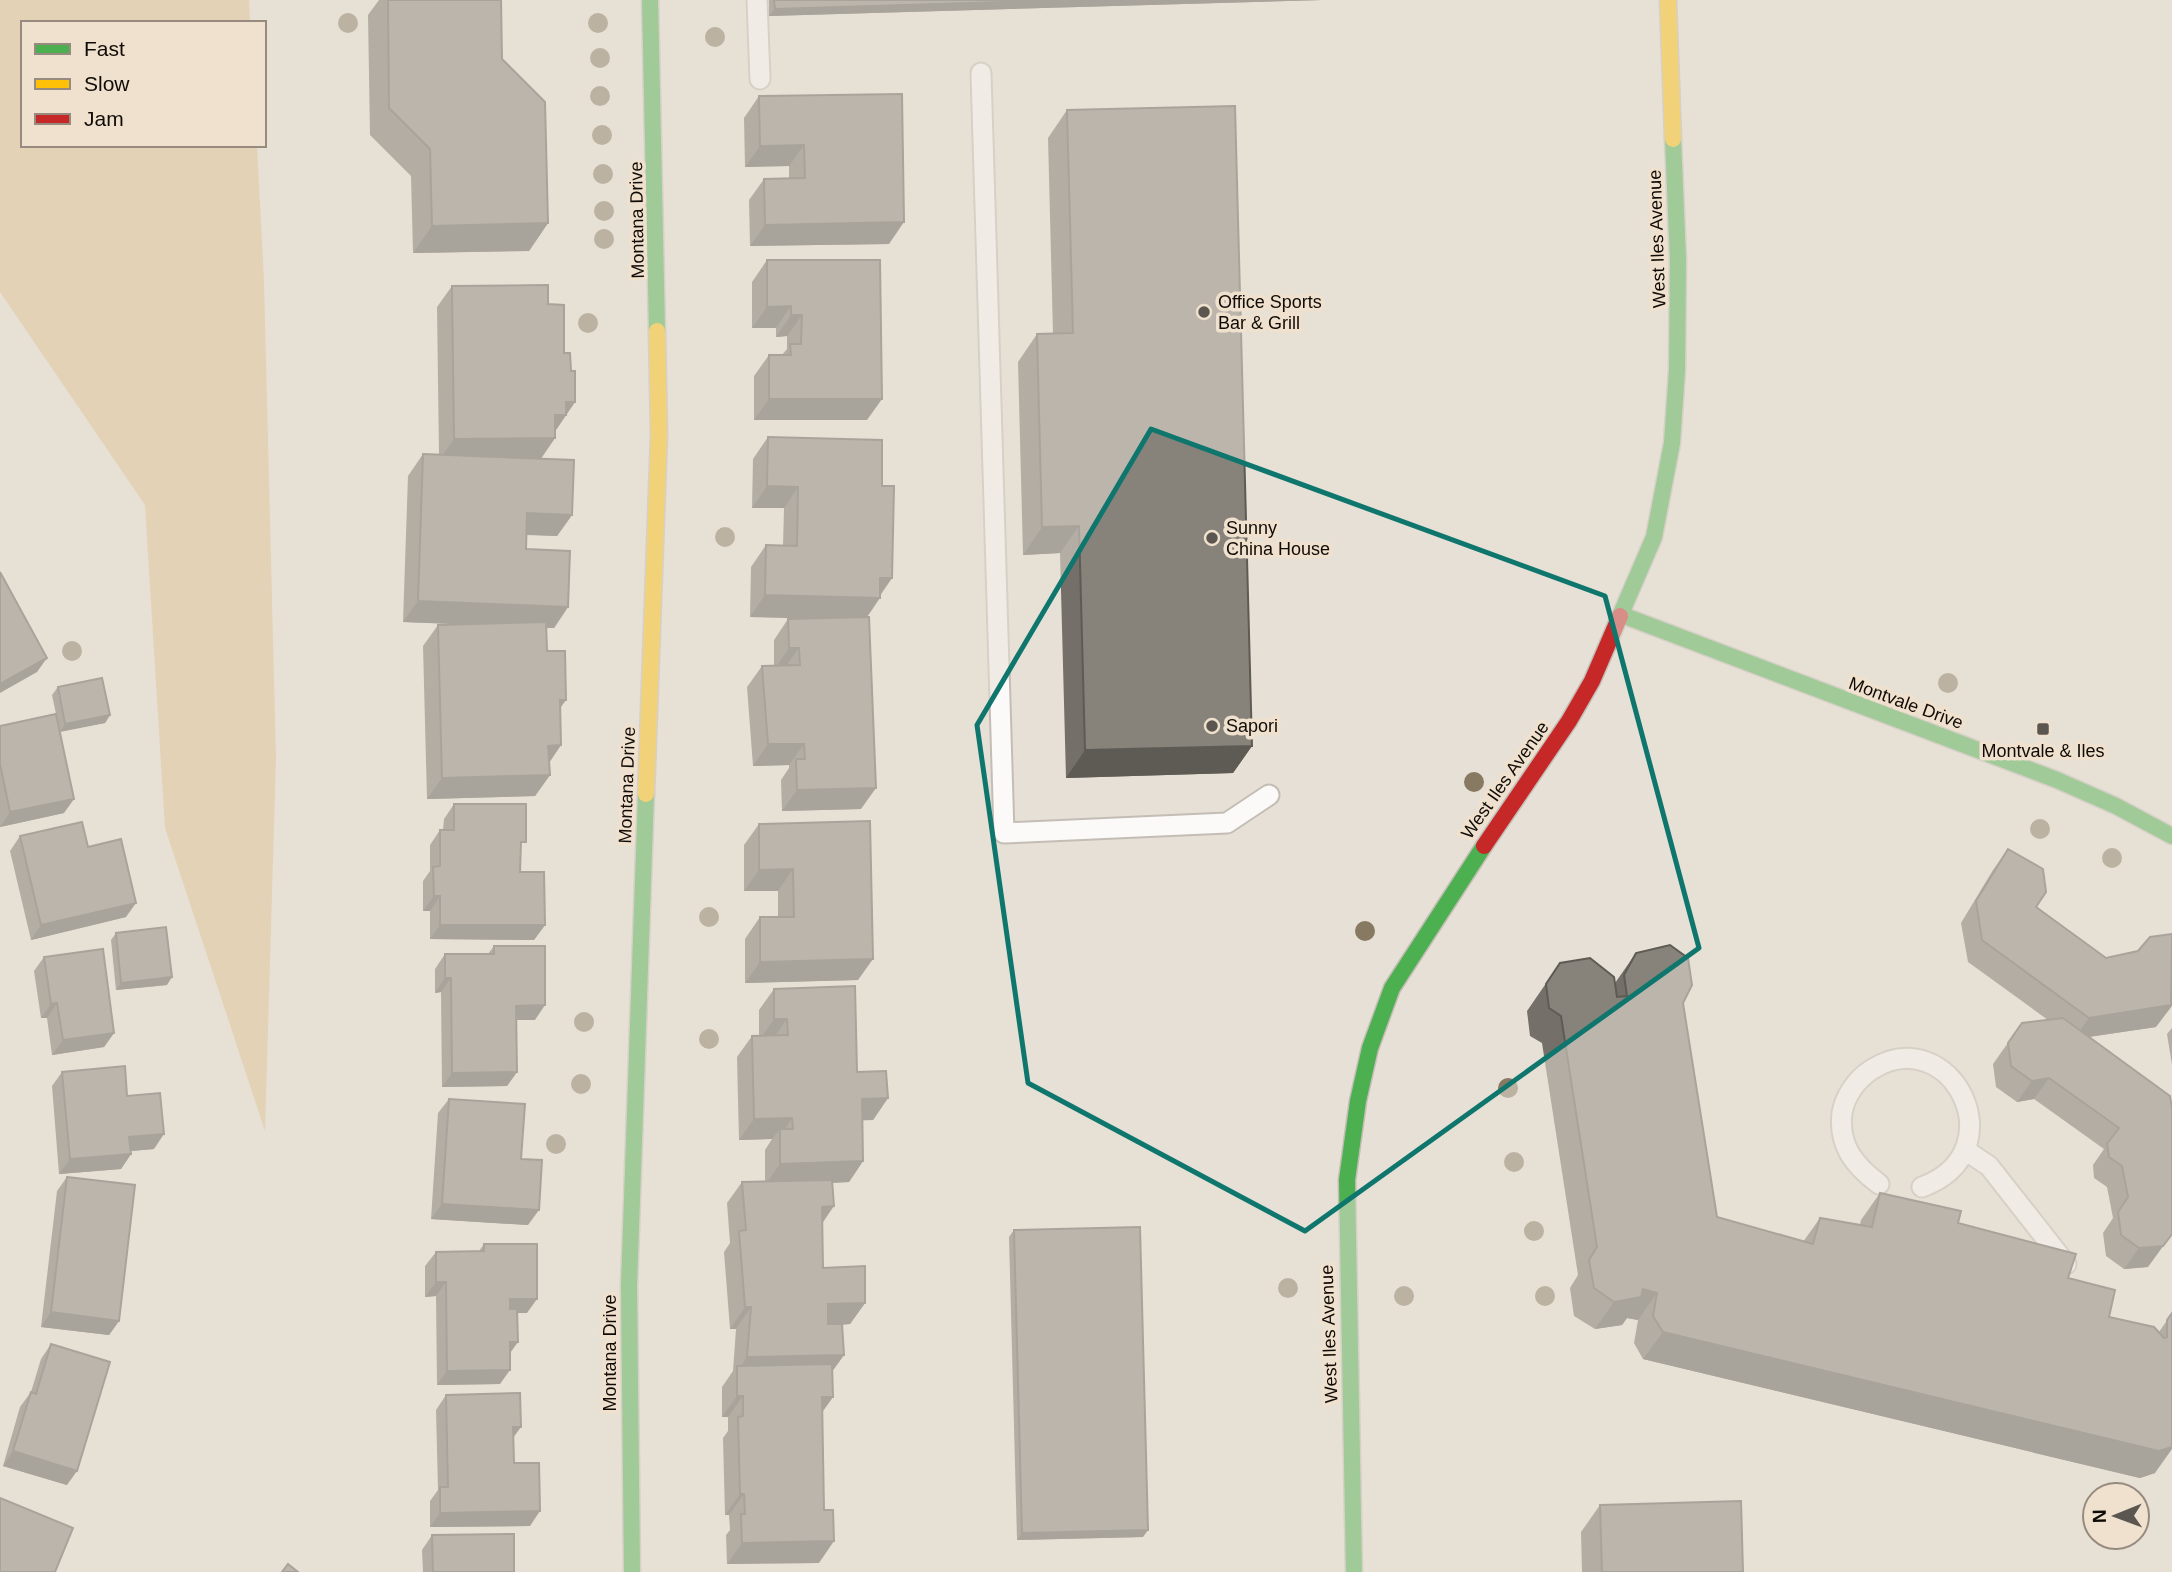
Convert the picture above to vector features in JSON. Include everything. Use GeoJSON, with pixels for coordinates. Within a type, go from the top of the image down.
{"type":"FeatureCollection","features":[{"type":"Feature","properties":{"kind":"street","name":"Montana Drive"},"geometry":{"type":"LineString","coordinates":[[632,1572],[629,1286],[659,435],[650,0]]}},
{"type":"Feature","properties":{"kind":"street","name":"West Iles Avenue"},"geometry":{"type":"LineString","coordinates":[[1354,1572],[1347,1180],[1358,1101],[1370,1048],[1392,988],[1431,924],[1569,722],[1592,681],[1654,537],[1672,443],[1678,271],[1668,0]]}},
{"type":"Feature","properties":{"kind":"street","name":"Montvale Drive"},"geometry":{"type":"LineString","coordinates":[[1622,615],[1696,646],[2044,776],[2123,809],[2172,836]]}},
{"type":"Feature","properties":{"kind":"lane"},"geometry":{"type":"LineString","coordinates":[[757,0],[760,79]]}},
{"type":"Feature","properties":{"kind":"lane"},"geometry":{"type":"LineString","coordinates":[[981,73],[1003,833],[1227,823],[1269,795]]}},
{"type":"Feature","properties":{"kind":"lane"},"geometry":{"type":"LineString","coordinates":[[1879,1184],[1859,1169],[1847,1152],[1842,1132],[1842,1111],[1850,1092],[1863,1076],[1881,1064],[1900,1059],[1923,1061],[1943,1070],[1958,1086],[1968,1106],[1970,1128],[1965,1150],[1953,1168],[1937,1182],[1922,1187]]}},
{"type":"Feature","properties":{"kind":"lane"},"geometry":{"type":"LineString","coordinates":[[1965,1150],[1989,1166],[2066,1264]]}},
{"type":"Feature","properties":{"kind":"highlighted area"},"geometry":{"type":"Polygon","coordinates":[[[1151,429],[1605,596],[1699,948],[1305,1231],[1028,1083],[977,725],[1151,429]]]}},
{"type":"Feature","properties":{"kind":"shaded area"},"geometry":{"type":"Polygon","coordinates":[[[0,0],[249,0],[250,21],[21,21],[21,147],[257,147],[264,282],[276,759],[265,1131],[165,828],[145,505],[0,292],[0,0]]]}},
{"type":"Feature","properties":{"kind":"building"},"geometry":{"type":"Polygon","coordinates":[[[388,0],[501,0],[502,59],[545,102],[548,223],[432,226],[430,149],[389,108],[388,0]]]}},
{"type":"Feature","properties":{"kind":"building"},"geometry":{"type":"Polygon","coordinates":[[[774,0],[1071,0],[775,9],[774,0]]]}},
{"type":"Feature","properties":{"kind":"building"},"geometry":{"type":"Polygon","coordinates":[[[902,94],[904,222],[765,225],[764,179],[805,178],[804,145],[760,146],[759,96],[902,94]]]}},
{"type":"Feature","properties":{"kind":"building"},"geometry":{"type":"Polygon","coordinates":[[[1235,106],[1252,746],[1085,750],[1079,526],[1042,527],[1037,334],[1073,333],[1067,110],[1235,106]]]}},
{"type":"Feature","properties":{"kind":"building"},"geometry":{"type":"Polygon","coordinates":[[[767,260],[880,260],[882,399],[769,399],[769,355],[791,355],[790,344],[801,344],[802,315],[791,315],[791,306],[767,307],[767,260]]]}},
{"type":"Feature","properties":{"kind":"building"},"geometry":{"type":"Polygon","coordinates":[[[548,285],[548,304],[564,305],[564,353],[570,353],[571,371],[575,371],[575,402],[566,402],[566,415],[555,415],[555,438],[454,439],[452,286],[548,285]]]}},
{"type":"Feature","properties":{"kind":"building"},"geometry":{"type":"Polygon","coordinates":[[[768,437],[882,440],[882,486],[894,486],[892,578],[880,578],[880,598],[765,595],[766,545],[797,546],[798,487],[767,486],[768,437]]]}},
{"type":"Feature","properties":{"kind":"building"},"geometry":{"type":"Polygon","coordinates":[[[423,454],[574,460],[572,515],[527,513],[526,549],[570,551],[568,607],[418,601],[423,454]]]}},
{"type":"Feature","properties":{"kind":"building"},"geometry":{"type":"Polygon","coordinates":[[[0,572],[47,658],[0,684],[0,572]]]}},
{"type":"Feature","properties":{"kind":"building"},"geometry":{"type":"Polygon","coordinates":[[[869,617],[876,788],[797,790],[796,759],[805,759],[804,744],[768,744],[762,666],[800,665],[799,648],[789,648],[788,619],[869,617]]]}},
{"type":"Feature","properties":{"kind":"building"},"geometry":{"type":"Polygon","coordinates":[[[546,622],[547,651],[565,651],[566,700],[560,700],[561,745],[548,746],[550,775],[442,778],[438,625],[546,622]]]}},
{"type":"Feature","properties":{"kind":"building"},"geometry":{"type":"Polygon","coordinates":[[[102,678],[110,715],[65,724],[58,687],[102,678]]]}},
{"type":"Feature","properties":{"kind":"building"},"geometry":{"type":"Polygon","coordinates":[[[56,714],[74,799],[10,812],[0,764],[0,726],[56,714]]]}},
{"type":"Feature","properties":{"kind":"building"},"geometry":{"type":"Polygon","coordinates":[[[454,804],[526,804],[526,842],[521,842],[520,872],[544,872],[545,925],[440,925],[440,896],[434,896],[433,867],[440,866],[440,830],[454,830],[454,804]]]}},
{"type":"Feature","properties":{"kind":"building"},"geometry":{"type":"Polygon","coordinates":[[[870,821],[873,959],[760,962],[760,917],[794,917],[793,869],[759,870],[759,824],[870,821]]]}},
{"type":"Feature","properties":{"kind":"building"},"geometry":{"type":"Polygon","coordinates":[[[82,822],[88,847],[121,839],[136,903],[41,925],[20,836],[82,822]]]}},
{"type":"Feature","properties":{"kind":"building"},"geometry":{"type":"Polygon","coordinates":[[[2008,849],[2043,869],[2046,892],[2036,907],[2106,958],[2138,951],[2150,937],[2172,934],[2171,1005],[2089,1018],[1982,940],[1976,901],[2008,849]]]}},
{"type":"Feature","properties":{"kind":"building"},"geometry":{"type":"Polygon","coordinates":[[[166,927],[172,977],[121,983],[116,933],[166,927]]]}},
{"type":"Feature","properties":{"kind":"building"},"geometry":{"type":"Polygon","coordinates":[[[1670,945],[1688,958],[1692,985],[1683,1003],[1717,1217],[1813,1244],[1820,1218],[1872,1227],[1880,1193],[1961,1211],[1958,1223],[2076,1254],[2068,1278],[2115,1290],[2109,1317],[2154,1327],[2164,1338],[2167,1337],[2167,1320],[2172,1313],[2172,1447],[2159,1451],[1663,1332],[1653,1316],[1657,1293],[1643,1289],[1641,1297],[1614,1302],[1594,1288],[1589,1260],[1597,1247],[1561,1016],[1549,1008],[1546,984],[1560,963],[1590,958],[1614,977],[1617,997],[1627,996],[1624,975],[1636,953],[1670,945]]]}},
{"type":"Feature","properties":{"kind":"building"},"geometry":{"type":"Polygon","coordinates":[[[494,946],[545,946],[545,1005],[516,1006],[517,1072],[452,1073],[451,978],[445,978],[445,954],[494,954],[494,946]]]}},
{"type":"Feature","properties":{"kind":"building"},"geometry":{"type":"Polygon","coordinates":[[[103,949],[114,1033],[63,1040],[57,1003],[51,1004],[44,957],[103,949]]]}},
{"type":"Feature","properties":{"kind":"building"},"geometry":{"type":"Polygon","coordinates":[[[855,986],[857,1072],[886,1071],[888,1098],[862,1099],[863,1161],[780,1164],[780,1129],[793,1129],[792,1118],[754,1119],[752,1036],[788,1035],[787,1019],[774,1019],[774,989],[855,986]]]}},
{"type":"Feature","properties":{"kind":"building"},"geometry":{"type":"Polygon","coordinates":[[[2063,1018],[2170,1096],[2172,1234],[2163,1246],[2139,1248],[2121,1235],[2118,1212],[2128,1197],[2122,1166],[2109,1157],[2107,1144],[2119,1128],[2049,1078],[2032,1081],[2011,1066],[2008,1043],[2022,1023],[2063,1018]]]}},
{"type":"Feature","properties":{"kind":"building"},"geometry":{"type":"Polygon","coordinates":[[[125,1066],[127,1096],[160,1093],[164,1134],[129,1137],[131,1154],[70,1159],[62,1072],[125,1066]]]}},
{"type":"Feature","properties":{"kind":"building"},"geometry":{"type":"Polygon","coordinates":[[[449,1099],[525,1104],[521,1159],[542,1160],[539,1210],[442,1204],[449,1099]]]}},
{"type":"Feature","properties":{"kind":"building"},"geometry":{"type":"Polygon","coordinates":[[[67,1177],[135,1185],[119,1321],[51,1312],[67,1177]]]}},
{"type":"Feature","properties":{"kind":"building"},"geometry":{"type":"Polygon","coordinates":[[[832,1180],[834,1206],[822,1207],[823,1268],[865,1266],[865,1303],[828,1304],[828,1324],[842,1324],[844,1355],[747,1357],[751,1307],[745,1307],[739,1231],[746,1230],[742,1182],[832,1180]]]}},
{"type":"Feature","properties":{"kind":"building"},"geometry":{"type":"Polygon","coordinates":[[[1140,1227],[1148,1530],[1022,1533],[1014,1230],[1140,1227]]]}},
{"type":"Feature","properties":{"kind":"building"},"geometry":{"type":"Polygon","coordinates":[[[484,1244],[537,1244],[537,1299],[510,1299],[510,1309],[517,1309],[518,1342],[510,1342],[510,1370],[447,1371],[446,1282],[436,1282],[436,1252],[484,1251],[484,1244]]]}},
{"type":"Feature","properties":{"kind":"building"},"geometry":{"type":"Polygon","coordinates":[[[51,1344],[110,1362],[77,1471],[13,1451],[31,1392],[36,1394],[51,1344]]]}},
{"type":"Feature","properties":{"kind":"building"},"geometry":{"type":"Polygon","coordinates":[[[832,1364],[833,1397],[822,1397],[824,1510],[833,1510],[834,1541],[742,1543],[741,1514],[745,1514],[744,1494],[740,1494],[738,1417],[743,1416],[743,1396],[737,1396],[737,1366],[832,1364]]]}},
{"type":"Feature","properties":{"kind":"building"},"geometry":{"type":"Polygon","coordinates":[[[520,1393],[521,1427],[513,1427],[514,1463],[539,1463],[540,1511],[440,1513],[440,1487],[448,1487],[446,1395],[520,1393]]]}},
{"type":"Feature","properties":{"kind":"building"},"geometry":{"type":"Polygon","coordinates":[[[0,1498],[73,1528],[55,1572],[0,1572],[0,1498]]]}},
{"type":"Feature","properties":{"kind":"building"},"geometry":{"type":"Polygon","coordinates":[[[1741,1501],[1743,1572],[1602,1572],[1600,1505],[1741,1501]]]}},
{"type":"Feature","properties":{"kind":"building"},"geometry":{"type":"Polygon","coordinates":[[[514,1534],[514,1572],[433,1572],[432,1535],[514,1534]]]}},
{"type":"Feature","properties":{"kind":"building"},"geometry":{"type":"Polygon","coordinates":[[[288,1564],[298,1572],[282,1572],[288,1564]]]}},
{"type":"Feature","properties":{"kind":"traffic: fast"},"geometry":{"type":"LineString","coordinates":[[650,0],[657,331]]}},
{"type":"Feature","properties":{"kind":"traffic: fast"},"geometry":{"type":"LineString","coordinates":[[1620,616],[1654,537],[1672,443],[1677,370],[1678,260],[1673,139]]}},
{"type":"Feature","properties":{"kind":"traffic: fast"},"geometry":{"type":"LineString","coordinates":[[1622,615],[2057,780],[2116,806],[2172,836]]}},
{"type":"Feature","properties":{"kind":"traffic: fast"},"geometry":{"type":"LineString","coordinates":[[632,1572],[629,1286],[646,794]]}},
{"type":"Feature","properties":{"kind":"traffic: fast"},"geometry":{"type":"LineString","coordinates":[[1354,1572],[1347,1180],[1358,1101],[1370,1048],[1392,988],[1484,846]]}},
{"type":"Feature","properties":{"kind":"traffic: slow"},"geometry":{"type":"LineString","coordinates":[[1668,0],[1673,139]]}},
{"type":"Feature","properties":{"kind":"traffic: slow"},"geometry":{"type":"LineString","coordinates":[[646,794],[659,435],[657,331]]}},
{"type":"Feature","properties":{"kind":"traffic: jam"},"geometry":{"type":"LineString","coordinates":[[1484,846],[1569,721],[1592,681],[1620,616]]}},
{"type":"Feature","properties":{"kind":"place","name":"Office Sports Bar & Grill"},"geometry":{"type":"Point","coordinates":[1204,312]}},
{"type":"Feature","properties":{"kind":"place","name":"Sunny China House"},"geometry":{"type":"Point","coordinates":[1212,538]}},
{"type":"Feature","properties":{"kind":"place","name":"Sapori"},"geometry":{"type":"Point","coordinates":[1212,726]}},
{"type":"Feature","properties":{"kind":"place","name":"Montvale & Iles"},"geometry":{"type":"Point","coordinates":[2043,729]}}]}
